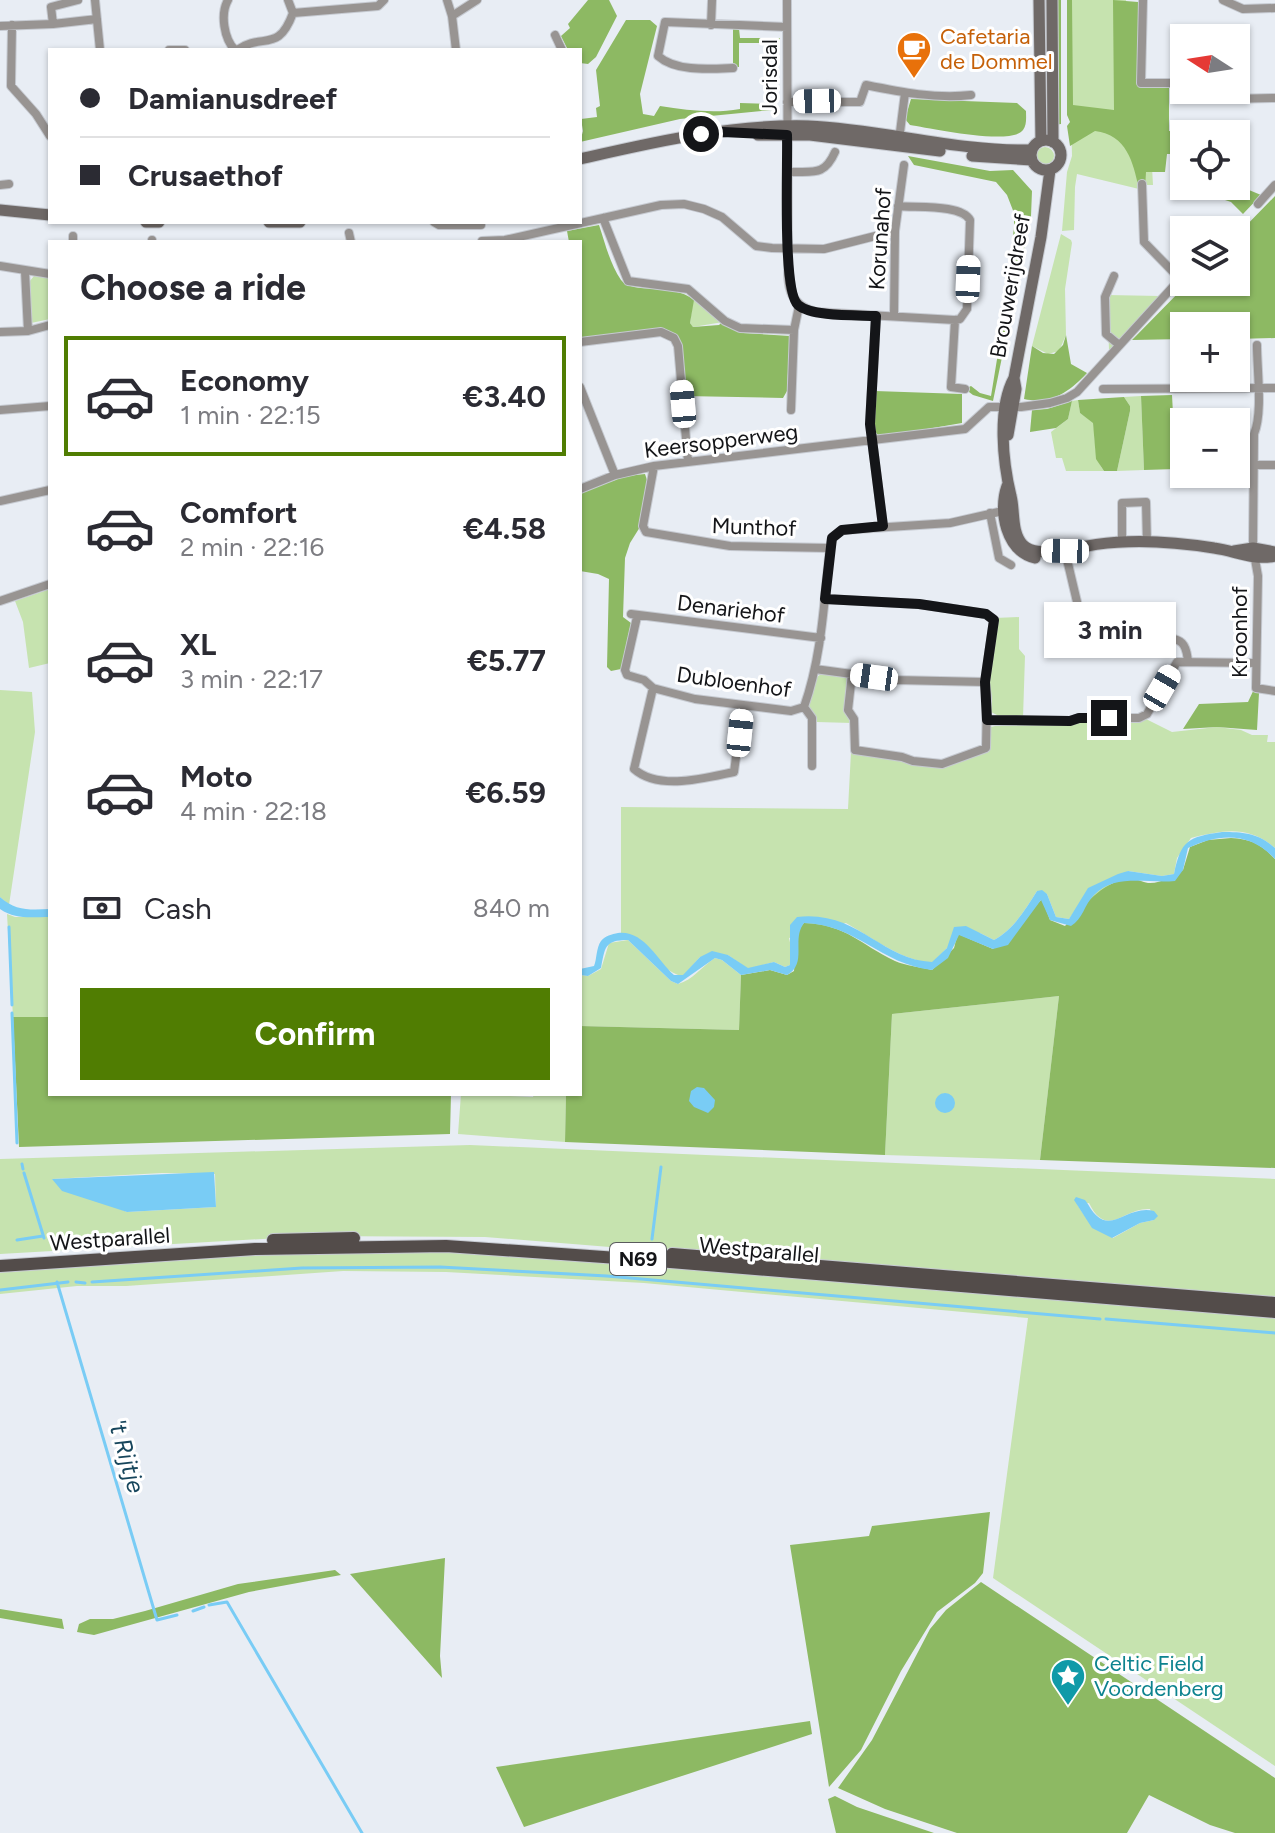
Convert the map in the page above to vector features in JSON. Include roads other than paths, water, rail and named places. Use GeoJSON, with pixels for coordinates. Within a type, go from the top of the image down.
{"type":"FeatureCollection","features":[{"type":"Feature","properties":{"kind":"main road","name":"Westparallel"},"geometry":{"type":"LineString","coordinates":[[0,1257],[315,1238],[447,1238],[633,1250],[1275,1303]]}},
{"type":"Feature","properties":{"kind":"main road","name":"Westparallel"},"geometry":{"type":"LineString","coordinates":[[0,1266],[255,1249],[446,1246],[1275,1312]]}},
{"type":"Feature","properties":{"kind":"street"},"geometry":{"type":"LineString","coordinates":[[53,24],[51,7],[78,0]]}},
{"type":"Feature","properties":{"kind":"street"},"geometry":{"type":"LineString","coordinates":[[95,0],[100,48]]}},
{"type":"Feature","properties":{"kind":"street"},"geometry":{"type":"LineString","coordinates":[[228,0],[223,8],[227,42],[234,48]]}},
{"type":"Feature","properties":{"kind":"street"},"geometry":{"type":"LineString","coordinates":[[239,48],[281,36],[293,13],[288,0]]}},
{"type":"Feature","properties":{"kind":"street"},"geometry":{"type":"LineString","coordinates":[[293,13],[378,6],[384,0]]}},
{"type":"Feature","properties":{"kind":"street"},"geometry":{"type":"LineString","coordinates":[[447,0],[456,48]]}},
{"type":"Feature","properties":{"kind":"street"},"geometry":{"type":"LineString","coordinates":[[452,16],[477,0]]}},
{"type":"Feature","properties":{"kind":"street"},"geometry":{"type":"LineString","coordinates":[[711,25],[712,0]]}},
{"type":"Feature","properties":{"kind":"street","name":"Jorisdal"},"geometry":{"type":"LineString","coordinates":[[787,0],[789,285],[792,297],[799,306]]}},
{"type":"Feature","properties":{"kind":"street"},"geometry":{"type":"LineString","coordinates":[[1039,0],[1047,142]]}},
{"type":"Feature","properties":{"kind":"street"},"geometry":{"type":"LineString","coordinates":[[582,159],[679,137],[745,128],[787,131],[810,126],[972,156],[1038,163],[1047,142],[1052,0]]}},
{"type":"Feature","properties":{"kind":"street"},"geometry":{"type":"LineString","coordinates":[[1143,0],[1141,83],[1170,83]]}},
{"type":"Feature","properties":{"kind":"street"},"geometry":{"type":"LineString","coordinates":[[1223,0],[1275,8]]}},
{"type":"Feature","properties":{"kind":"street"},"geometry":{"type":"LineString","coordinates":[[0,26],[97,19]]}},
{"type":"Feature","properties":{"kind":"street"},"geometry":{"type":"LineString","coordinates":[[733,68],[697,68],[663,60],[658,56],[665,22],[787,27]]}},
{"type":"Feature","properties":{"kind":"street"},"geometry":{"type":"LineString","coordinates":[[12,25],[11,86],[48,133]]}},
{"type":"Feature","properties":{"kind":"street"},"geometry":{"type":"LineString","coordinates":[[555,35],[561,48]]}},
{"type":"Feature","properties":{"kind":"street"},"geometry":{"type":"LineString","coordinates":[[0,76],[11,75]]}},
{"type":"Feature","properties":{"kind":"street"},"geometry":{"type":"LineString","coordinates":[[787,102],[860,102],[866,85],[905,93],[950,97],[971,95]]}},
{"type":"Feature","properties":{"kind":"street"},"geometry":{"type":"LineString","coordinates":[[898,140],[905,93]]}},
{"type":"Feature","properties":{"kind":"street"},"geometry":{"type":"LineString","coordinates":[[1250,99],[1275,98]]}},
{"type":"Feature","properties":{"kind":"street","name":"Brouwerijdreef"},"geometry":{"type":"LineString","coordinates":[[1047,142],[1060,148],[1061,157],[1057,166],[1038,163],[1045,202],[1041,237],[1005,443],[1008,509],[1018,536],[1024,546],[1033,550],[1065,551],[1122,542],[1192,544],[1275,554]]}},
{"type":"Feature","properties":{"kind":"street"},"geometry":{"type":"LineString","coordinates":[[787,172],[828,168],[835,152]]}},
{"type":"Feature","properties":{"kind":"street","name":"Korunahof"},"geometry":{"type":"LineString","coordinates":[[894,316],[895,231],[904,165]]}},
{"type":"Feature","properties":{"kind":"street","name":"Keersopperweg"},"geometry":{"type":"LineString","coordinates":[[582,488],[615,475],[654,466],[965,429],[989,407],[1009,408],[1067,398],[1077,392],[1180,279],[1144,242],[1142,184]]}},
{"type":"Feature","properties":{"kind":"street"},"geometry":{"type":"LineString","coordinates":[[1258,204],[1275,185]]}},
{"type":"Feature","properties":{"kind":"street"},"geometry":{"type":"LineString","coordinates":[[582,223],[661,205],[684,204],[722,217],[756,246],[824,249],[895,231]]}},
{"type":"Feature","properties":{"kind":"street"},"geometry":{"type":"LineString","coordinates":[[791,410],[794,330],[799,306],[815,312],[955,320],[960,319],[967,309],[968,215],[959,210],[898,206]]}},
{"type":"Feature","properties":{"kind":"street"},"geometry":{"type":"LineString","coordinates":[[0,210],[48,215]]}},
{"type":"Feature","properties":{"kind":"street"},"geometry":{"type":"LineString","coordinates":[[603,218],[628,281],[688,289],[725,321],[740,328],[794,330]]}},
{"type":"Feature","properties":{"kind":"street"},"geometry":{"type":"LineString","coordinates":[[437,224],[460,224]]}},
{"type":"Feature","properties":{"kind":"street"},"geometry":{"type":"LineString","coordinates":[[505,240],[576,224]]}},
{"type":"Feature","properties":{"kind":"street"},"geometry":{"type":"LineString","coordinates":[[0,266],[48,274]]}},
{"type":"Feature","properties":{"kind":"street"},"geometry":{"type":"LineString","coordinates":[[25,271],[28,331]]}},
{"type":"Feature","properties":{"kind":"street"},"geometry":{"type":"LineString","coordinates":[[1114,276],[1105,297],[1106,334],[1118,344]]}},
{"type":"Feature","properties":{"kind":"street"},"geometry":{"type":"LineString","coordinates":[[876,316],[870,424],[883,526]]}},
{"type":"Feature","properties":{"kind":"street"},"geometry":{"type":"LineString","coordinates":[[955,320],[951,387],[965,389]]}},
{"type":"Feature","properties":{"kind":"street"},"geometry":{"type":"LineString","coordinates":[[0,332],[28,331],[48,326]]}},
{"type":"Feature","properties":{"kind":"street"},"geometry":{"type":"LineString","coordinates":[[582,342],[661,332],[674,338],[678,346],[688,462]]}},
{"type":"Feature","properties":{"kind":"street","name":"Kroonhof"},"geometry":{"type":"LineString","coordinates":[[1257,345],[1259,399],[1258,423],[1254,434],[1254,553],[1258,576],[1256,688],[1275,691]]}},
{"type":"Feature","properties":{"kind":"street"},"geometry":{"type":"LineString","coordinates":[[1103,389],[1275,388]]}},
{"type":"Feature","properties":{"kind":"street"},"geometry":{"type":"LineString","coordinates":[[582,392],[615,475]]}},
{"type":"Feature","properties":{"kind":"street"},"geometry":{"type":"LineString","coordinates":[[0,410],[48,406]]}},
{"type":"Feature","properties":{"kind":"street"},"geometry":{"type":"LineString","coordinates":[[1250,465],[1275,465]]}},
{"type":"Feature","properties":{"kind":"street"},"geometry":{"type":"LineString","coordinates":[[635,536],[646,532],[643,526],[654,466]]}},
{"type":"Feature","properties":{"kind":"street"},"geometry":{"type":"LineString","coordinates":[[0,501],[48,490]]}},
{"type":"Feature","properties":{"kind":"street"},"geometry":{"type":"LineString","coordinates":[[1122,542],[1122,503],[1146,502],[1147,543]]}},
{"type":"Feature","properties":{"kind":"street"},"geometry":{"type":"LineString","coordinates":[[812,766],[812,718],[804,707],[821,638],[832,538],[842,530],[950,523],[1008,509]]}},
{"type":"Feature","properties":{"kind":"street"},"geometry":{"type":"LineString","coordinates":[[990,513],[999,558],[1011,565]]}},
{"type":"Feature","properties":{"kind":"street","name":"Munthof"},"geometry":{"type":"LineString","coordinates":[[646,532],[720,546],[830,548]]}},
{"type":"Feature","properties":{"kind":"street"},"geometry":{"type":"LineString","coordinates":[[1065,551],[1078,606],[1065,610],[1065,632],[1068,637],[1162,636],[1180,640],[1186,647],[1188,661]]}},
{"type":"Feature","properties":{"kind":"street"},"geometry":{"type":"LineString","coordinates":[[0,601],[48,585]]}},
{"type":"Feature","properties":{"kind":"street"},"geometry":{"type":"LineString","coordinates":[[825,599],[919,604],[986,614],[994,620],[985,682],[986,748],[942,764],[855,750],[854,719],[848,710],[852,674]]}},
{"type":"Feature","properties":{"kind":"street","name":"Denariehof"},"geometry":{"type":"LineString","coordinates":[[634,616],[821,638]]}},
{"type":"Feature","properties":{"kind":"street","name":"Dubloenhof"},"geometry":{"type":"LineString","coordinates":[[634,616],[625,670],[627,675],[644,680],[653,688],[695,699],[791,711],[804,707]]}},
{"type":"Feature","properties":{"kind":"street"},"geometry":{"type":"LineString","coordinates":[[987,720],[1139,718],[1147,714],[1177,662],[1256,663]]}},
{"type":"Feature","properties":{"kind":"street"},"geometry":{"type":"LineString","coordinates":[[815,669],[896,680],[985,682]]}},
{"type":"Feature","properties":{"kind":"street"},"geometry":{"type":"LineString","coordinates":[[653,688],[634,769],[638,773],[673,782],[734,772],[743,705]]}},
{"type":"Feature","properties":{"kind":"water"},"geometry":{"type":"Polygon","coordinates":[[[1222,832],[1257,836],[1275,848],[1275,859],[1245,840],[1223,838],[1200,843],[1188,848],[1183,870],[1175,881],[1132,881],[1102,888],[1071,926],[1050,920],[1041,900],[1008,945],[993,949],[959,935],[948,958],[932,970],[898,960],[839,930],[804,923],[800,930],[797,964],[787,975],[770,970],[741,975],[715,958],[678,984],[628,940],[620,940],[607,946],[601,968],[588,976],[582,975],[582,969],[594,966],[601,941],[618,933],[627,933],[643,941],[674,975],[683,975],[700,957],[712,951],[728,955],[748,968],[774,962],[785,967],[790,965],[790,925],[797,917],[837,921],[898,953],[932,962],[947,948],[954,927],[966,926],[994,940],[1001,936],[1013,925],[1037,891],[1047,894],[1056,917],[1069,919],[1088,888],[1118,874],[1128,871],[1162,876],[1174,874],[1183,847],[1201,836],[1222,832]]]}},
{"type":"Feature","properties":{"kind":"water"},"geometry":{"type":"Polygon","coordinates":[[[0,897],[17,907],[48,909],[48,917],[12,915],[0,909],[0,897]]]}},
{"type":"Feature","properties":{"kind":"water"},"geometry":{"type":"Polygon","coordinates":[[[697,1087],[704,1088],[715,1100],[714,1107],[708,1113],[694,1107],[689,1101],[691,1091],[697,1087]]]}},
{"type":"Feature","properties":{"kind":"water"},"geometry":{"type":"Polygon","coordinates":[[[941,1093],[949,1093],[955,1103],[949,1113],[941,1113],[935,1107],[935,1099],[941,1093]]]}},
{"type":"Feature","properties":{"kind":"water"},"geometry":{"type":"Polygon","coordinates":[[[214,1172],[216,1207],[127,1212],[62,1191],[52,1179],[214,1172]]]}},
{"type":"Feature","properties":{"kind":"water"},"geometry":{"type":"Polygon","coordinates":[[[1076,1197],[1085,1200],[1103,1220],[1110,1221],[1145,1210],[1154,1211],[1158,1216],[1112,1238],[1092,1228],[1074,1200],[1076,1197]]]}},
{"type":"Feature","properties":{"kind":"waterway","name":"'t Rijtje"},"geometry":{"type":"LineString","coordinates":[[9,927],[12,1005]]}},
{"type":"Feature","properties":{"kind":"waterway","name":"'t Rijtje"},"geometry":{"type":"LineString","coordinates":[[12,1013],[17,1143]]}},
{"type":"Feature","properties":{"kind":"waterway","name":"'t Rijtje"},"geometry":{"type":"LineString","coordinates":[[22,1164],[23,1169]]}},
{"type":"Feature","properties":{"kind":"waterway"},"geometry":{"type":"LineString","coordinates":[[652,1239],[661,1167]]}},
{"type":"Feature","properties":{"kind":"waterway","name":"'t Rijtje"},"geometry":{"type":"LineString","coordinates":[[24,1173],[44,1238]]}},
{"type":"Feature","properties":{"kind":"waterway"},"geometry":{"type":"LineString","coordinates":[[17,1240],[43,1236]]}},
{"type":"Feature","properties":{"kind":"waterway"},"geometry":{"type":"LineString","coordinates":[[92,1282],[302,1268],[440,1267],[607,1276],[1100,1319]]}},
{"type":"Feature","properties":{"kind":"waterway","name":"'t Rijtje"},"geometry":{"type":"LineString","coordinates":[[57,1282],[157,1620],[177,1615]]}},
{"type":"Feature","properties":{"kind":"waterway"},"geometry":{"type":"LineString","coordinates":[[0,1290],[68,1282]]}},
{"type":"Feature","properties":{"kind":"waterway"},"geometry":{"type":"LineString","coordinates":[[76,1282],[85,1283]]}},
{"type":"Feature","properties":{"kind":"waterway"},"geometry":{"type":"LineString","coordinates":[[1106,1319],[1275,1333]]}},
{"type":"Feature","properties":{"kind":"waterway","name":"'t Rijtje"},"geometry":{"type":"LineString","coordinates":[[209,1605],[227,1602],[362,1833]]}},
{"type":"Feature","properties":{"kind":"waterway","name":"'t Rijtje"},"geometry":{"type":"LineString","coordinates":[[193,1611],[204,1607]]}},
{"type":"Feature","properties":{"kind":"place","name":"Cafetaria de Dommel"},"geometry":{"type":"Point","coordinates":[914,80]}},
{"type":"Feature","properties":{"kind":"place","name":"Celtic Field Voordenberg"},"geometry":{"type":"Point","coordinates":[1068,1707]}}]}
